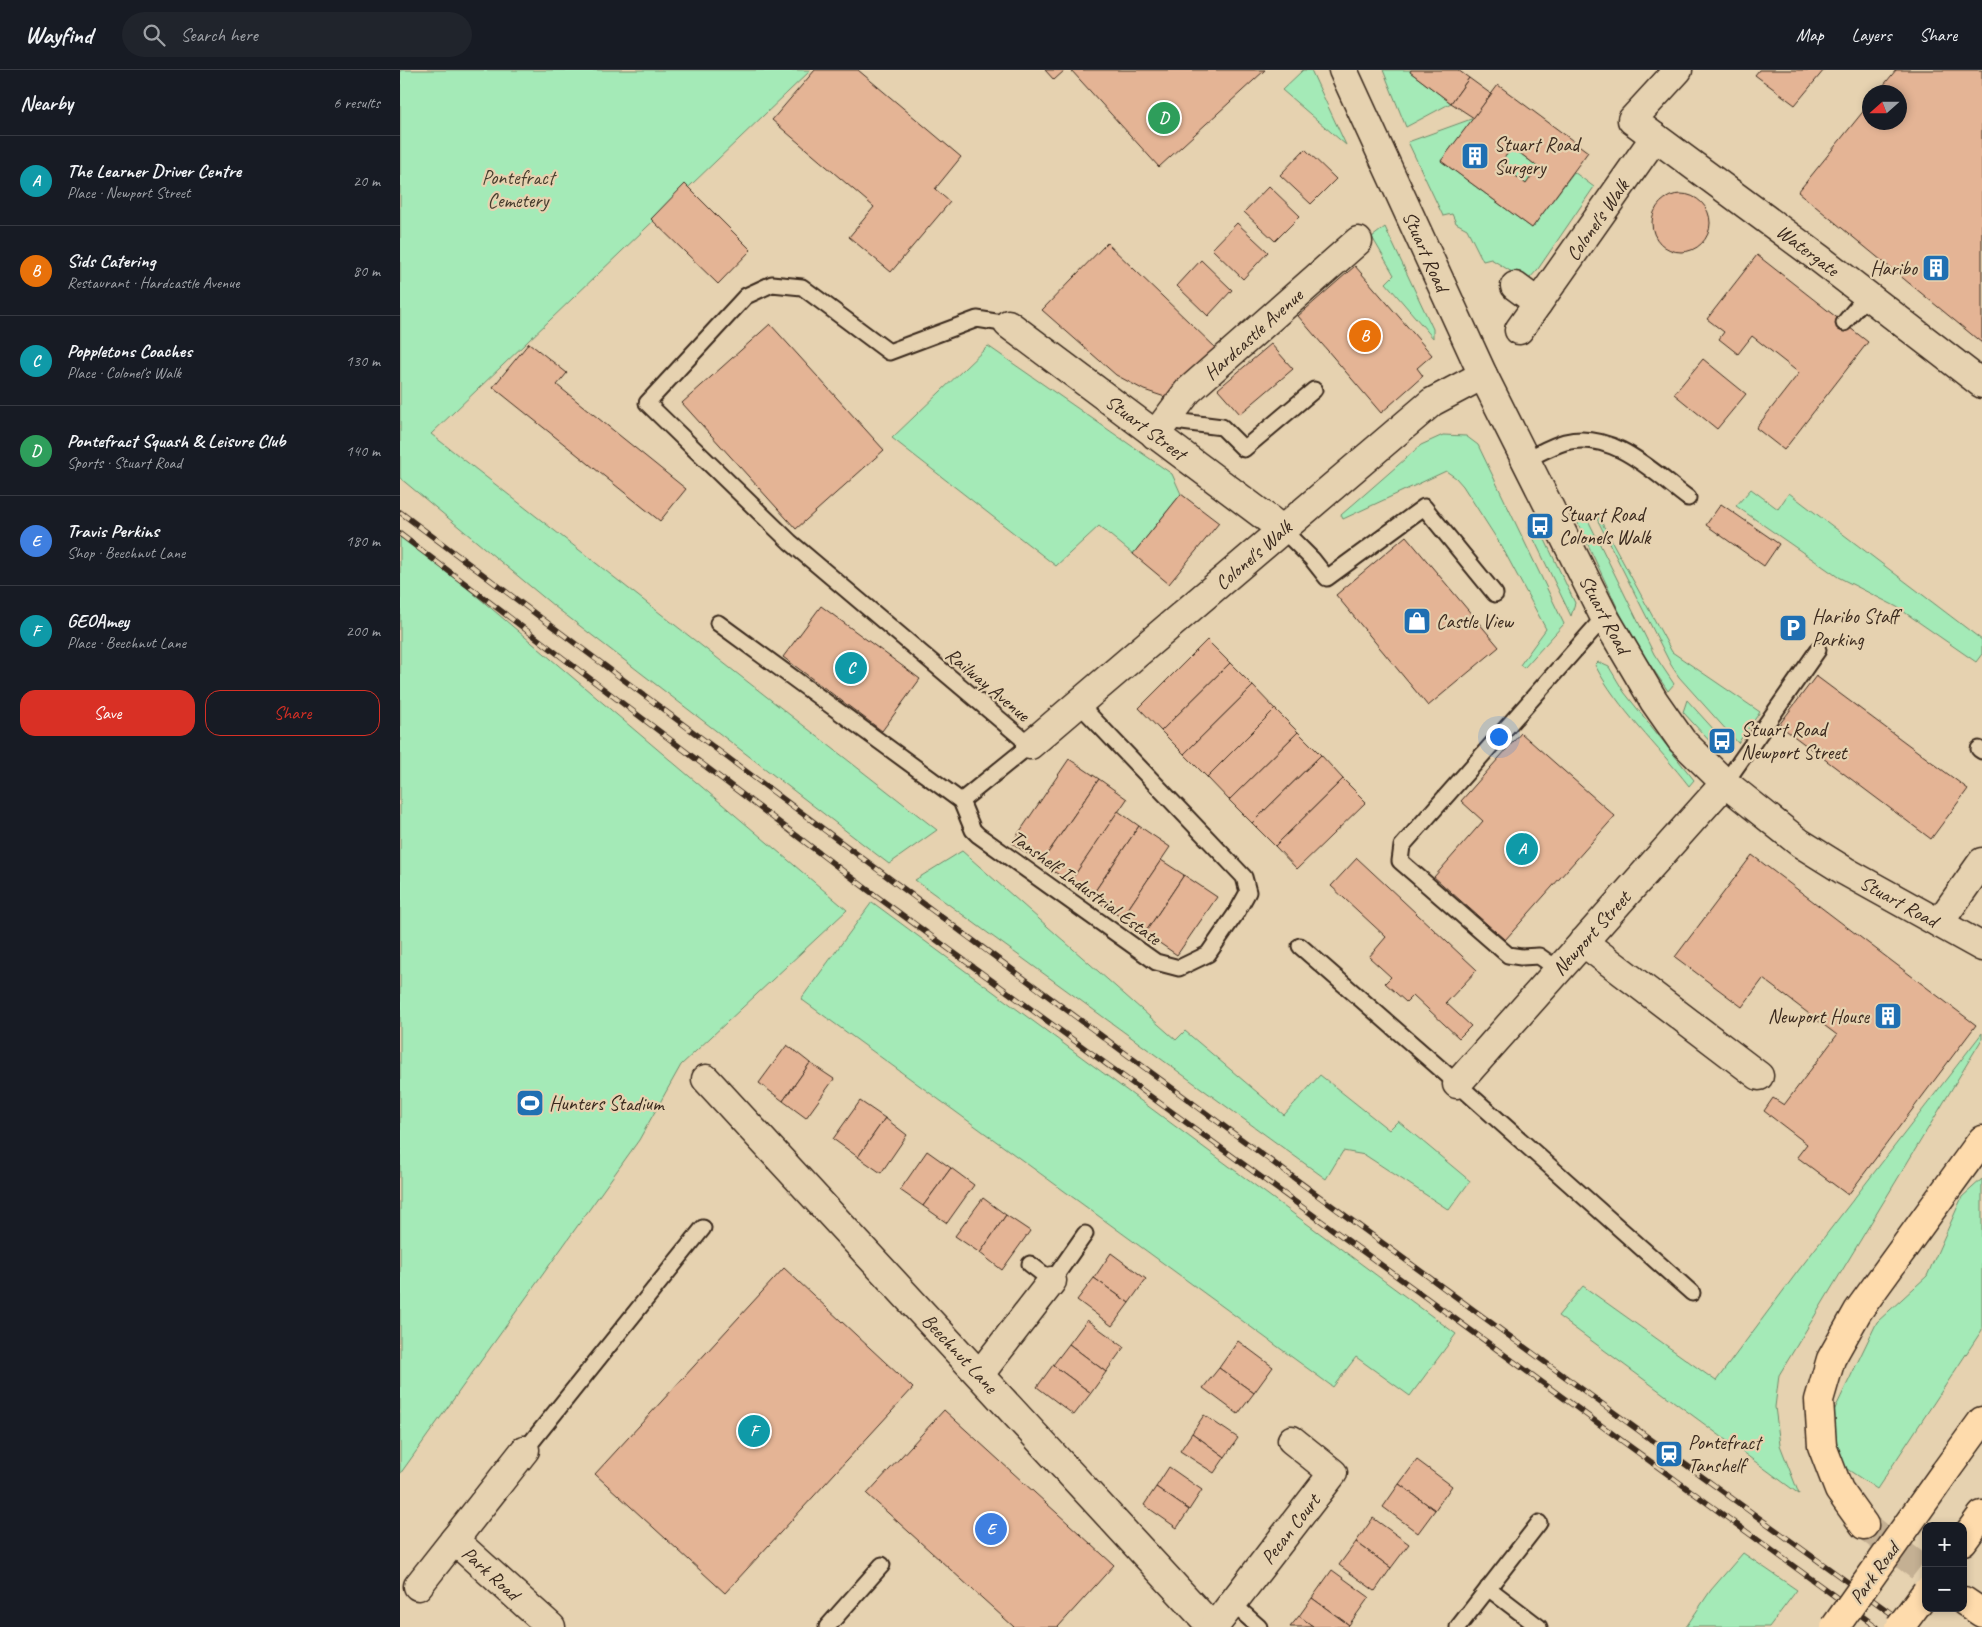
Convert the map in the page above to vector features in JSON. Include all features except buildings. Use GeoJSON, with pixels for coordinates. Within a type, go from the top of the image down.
{"type":"FeatureCollection","features":[{"type":"Feature","properties":{"kind":"main road"},"geometry":{"type":"LineString","coordinates":[[1864,1525],[1839,1490],[1822,1446],[1819,1400],[1830,1359],[1858,1311],[1982,1140]]}},
{"type":"Feature","properties":{"kind":"main road","name":"Park Road"},"geometry":{"type":"LineString","coordinates":[[1835,1627],[1982,1421]]}},
{"type":"Feature","properties":{"kind":"main road"},"geometry":{"type":"LineString","coordinates":[[1967,1536],[1982,1515]]}},
{"type":"Feature","properties":{"kind":"main road"},"geometry":{"type":"LineString","coordinates":[[1900,1627],[1922,1597]]}},
{"type":"Feature","properties":{"kind":"street","name":"Stuart Road"},"geometry":{"type":"LineString","coordinates":[[1343,70],[1483,375],[1605,618],[1654,701],[1682,741],[1725,783],[1800,843],[1823,858],[1982,947]]}},
{"type":"Feature","properties":{"kind":"street","name":"Watergate"},"geometry":{"type":"LineString","coordinates":[[1678,70],[1632,120],[1867,295],[1982,384]]}},
{"type":"Feature","properties":{"kind":"street","name":"Colonel's Walk"},"geometry":{"type":"LineString","coordinates":[[1519,330],[1655,137]]}},
{"type":"Feature","properties":{"kind":"street","name":"Hardcastle Avenue"},"geometry":{"type":"LineString","coordinates":[[1161,427],[1188,391],[1358,240]]}},
{"type":"Feature","properties":{"kind":"street"},"geometry":{"type":"LineString","coordinates":[[1515,286],[1538,303]]}},
{"type":"Feature","properties":{"kind":"street","name":"Stuart Street"},"geometry":{"type":"LineString","coordinates":[[1008,324],[1161,427],[1283,530]]}},
{"type":"Feature","properties":{"kind":"street","name":"Colonel's Walk"},"geometry":{"type":"LineString","coordinates":[[1030,746],[1432,402],[1483,375]]}},
{"type":"Feature","properties":{"kind":"street","name":"Newport Street"},"geometry":{"type":"LineString","coordinates":[[1457,1084],[1725,783]]}},
{"type":"Feature","properties":{"kind":"street"},"geometry":{"type":"LineString","coordinates":[[1939,923],[1982,862]]}},
{"type":"Feature","properties":{"kind":"street"},"geometry":{"type":"LineString","coordinates":[[1583,942],[1759,1076]]}},
{"type":"Feature","properties":{"kind":"street","name":"Beechnut Lane"},"geometry":{"type":"LineString","coordinates":[[706,1080],[1213,1627]]}},
{"type":"Feature","properties":{"kind":"street"},"geometry":{"type":"LineString","coordinates":[[980,1374],[1052,1281]]}},
{"type":"Feature","properties":{"kind":"street","name":"Pecan Court"},"geometry":{"type":"LineString","coordinates":[[1213,1627],[1334,1473],[1292,1440]]}},
{"type":"Feature","properties":{"kind":"street","name":"Park Road"},"geometry":{"type":"LineString","coordinates":[[418,1586],[525,1450]]}},
{"type":"Feature","properties":{"kind":"street","name":"Park Road"},"geometry":{"type":"LineString","coordinates":[[454,1540],[551,1627]]}},
{"type":"Feature","properties":{"kind":"lane","name":"Railway Avenue"},"geometry":{"type":"LineString","coordinates":[[1008,324],[977,319],[889,352],[802,288],[772,284],[746,296],[646,403],[790,542],[1030,746]]}},
{"type":"Feature","properties":{"kind":"lane"},"geometry":{"type":"LineString","coordinates":[[1844,323],[1867,295]]}},
{"type":"Feature","properties":{"kind":"lane"},"geometry":{"type":"LineString","coordinates":[[1161,427],[1222,427],[1244,449],[1314,390]]}},
{"type":"Feature","properties":{"kind":"lane"},"geometry":{"type":"LineString","coordinates":[[1526,460],[1563,443],[1576,441],[1614,446],[1632,456],[1688,498]]}},
{"type":"Feature","properties":{"kind":"lane"},"geometry":{"type":"LineString","coordinates":[[1283,530],[1312,559],[1327,578],[1424,507],[1495,594]]}},
{"type":"Feature","properties":{"kind":"lane"},"geometry":{"type":"LineString","coordinates":[[1558,970],[1539,956],[1521,957],[1508,955],[1400,861],[1402,846],[1605,618]]}},
{"type":"Feature","properties":{"kind":"lane"},"geometry":{"type":"LineString","coordinates":[[718,623],[961,802],[1030,746]]}},
{"type":"Feature","properties":{"kind":"lane"},"geometry":{"type":"LineString","coordinates":[[1725,783],[1818,650]]}},
{"type":"Feature","properties":{"kind":"lane","name":"Tanshelf Industrial Estate"},"geometry":{"type":"LineString","coordinates":[[961,802],[973,830],[978,835],[1156,962],[1179,968],[1208,954],[1237,912],[1248,892],[1244,877],[1079,704]]}},
{"type":"Feature","properties":{"kind":"lane"},"geometry":{"type":"LineString","coordinates":[[1300,946],[1692,1293]]}},
{"type":"Feature","properties":{"kind":"lane"},"geometry":{"type":"LineString","coordinates":[[525,1450],[703,1228]]}},
{"type":"Feature","properties":{"kind":"lane"},"geometry":{"type":"LineString","coordinates":[[1030,1264],[1052,1281],[1085,1234]]}},
{"type":"Feature","properties":{"kind":"lane"},"geometry":{"type":"LineString","coordinates":[[1458,1627],[1539,1523]]}},
{"type":"Feature","properties":{"kind":"lane"},"geometry":{"type":"LineString","coordinates":[[826,1627],[882,1565]]}},
{"type":"Feature","properties":{"kind":"lane"},"geometry":{"type":"LineString","coordinates":[[1488,1588],[1539,1627]]}},
{"type":"Feature","properties":{"kind":"lane"},"geometry":{"type":"LineString","coordinates":[[1232,1603],[1259,1627]]}},
{"type":"Feature","properties":{"kind":"green space","name":"Pontefract Cemetery"},"geometry":{"type":"Polygon","coordinates":[[[400,70],[811,70],[431,434],[937,830],[889,864],[554,606],[400,478],[400,70]]]}},
{"type":"Feature","properties":{"kind":"green space"},"geometry":{"type":"Polygon","coordinates":[[[1303,70],[1311,70],[1346,145],[1282,90],[1303,70]]]}},
{"type":"Feature","properties":{"kind":"green space"},"geometry":{"type":"Polygon","coordinates":[[[1383,70],[1411,70],[1410,72],[1451,103],[1406,127],[1383,70]]]}},
{"type":"Feature","properties":{"kind":"green space"},"geometry":{"type":"Polygon","coordinates":[[[1474,118],[1441,161],[1532,228],[1574,172],[1594,187],[1538,269],[1529,279],[1520,277],[1491,259],[1483,261],[1467,229],[1456,223],[1452,214],[1443,216],[1408,142],[1474,118]]]}},
{"type":"Feature","properties":{"kind":"green space"},"geometry":{"type":"Polygon","coordinates":[[[1512,147],[1538,167],[1526,184],[1500,164],[1512,147]]]}},
{"type":"Feature","properties":{"kind":"green space"},"geometry":{"type":"Polygon","coordinates":[[[1385,227],[1433,329],[1433,338],[1386,283],[1394,275],[1372,237],[1385,227]]]}},
{"type":"Feature","properties":{"kind":"green space"},"geometry":{"type":"Polygon","coordinates":[[[988,346],[1172,474],[1181,494],[1133,554],[1099,526],[1056,566],[892,438],[988,346]]]}},
{"type":"Feature","properties":{"kind":"green space"},"geometry":{"type":"Polygon","coordinates":[[[1443,435],[1466,436],[1478,445],[1564,624],[1524,668],[1520,665],[1546,629],[1502,547],[1456,478],[1446,471],[1343,519],[1341,515],[1421,445],[1443,435]]]}},
{"type":"Feature","properties":{"kind":"green space"},"geometry":{"type":"Polygon","coordinates":[[[1751,489],[1778,509],[1789,493],[1982,640],[1982,654],[1976,662],[1897,607],[1838,577],[1736,506],[1751,489]]]}},
{"type":"Feature","properties":{"kind":"green space"},"geometry":{"type":"Polygon","coordinates":[[[1585,514],[1654,654],[1674,684],[1668,691],[1640,650],[1624,622],[1576,519],[1585,514]]]}},
{"type":"Feature","properties":{"kind":"green space"},"geometry":{"type":"Polygon","coordinates":[[[1597,514],[1672,652],[1760,712],[1738,743],[1679,677],[1671,665],[1595,515],[1597,514]]]}},
{"type":"Feature","properties":{"kind":"green space"},"geometry":{"type":"Polygon","coordinates":[[[1537,523],[1575,603],[1571,616],[1528,527],[1537,523]]]}},
{"type":"Feature","properties":{"kind":"green space"},"geometry":{"type":"Polygon","coordinates":[[[400,531],[847,910],[681,1065],[639,1140],[400,1474],[400,531]]]}},
{"type":"Feature","properties":{"kind":"green space"},"geometry":{"type":"Polygon","coordinates":[[[1598,662],[1609,667],[1624,692],[1694,780],[1689,786],[1615,697],[1595,665],[1598,662]]]}},
{"type":"Feature","properties":{"kind":"green space"},"geometry":{"type":"Polygon","coordinates":[[[1687,700],[1726,743],[1714,746],[1683,712],[1687,700]]]}},
{"type":"Feature","properties":{"kind":"green space"},"geometry":{"type":"Polygon","coordinates":[[[962,851],[1176,1040],[1185,1031],[1284,1115],[1320,1075],[1389,1130],[1398,1121],[1470,1181],[1449,1210],[1365,1155],[1343,1151],[1326,1179],[915,880],[962,851]]]}},
{"type":"Feature","properties":{"kind":"green space"},"geometry":{"type":"Polygon","coordinates":[[[872,902],[1456,1334],[1410,1396],[1356,1357],[1333,1387],[801,999],[872,902]]]}},
{"type":"Feature","properties":{"kind":"green space"},"geometry":{"type":"Polygon","coordinates":[[[1982,1033],[1982,1039],[1779,1375],[1775,1407],[1780,1445],[1799,1494],[1558,1316],[1583,1286],[1716,1381],[1798,1271],[1982,1033]]]}},
{"type":"Feature","properties":{"kind":"green space"},"geometry":{"type":"Polygon","coordinates":[[[1982,1179],[1982,1330],[1877,1489],[1841,1465],[1832,1415],[1877,1322],[1927,1276],[1962,1197],[1982,1179]]]}},
{"type":"Feature","properties":{"kind":"green space"},"geometry":{"type":"Polygon","coordinates":[[[1743,1553],[1797,1590],[1769,1627],[1686,1627],[1711,1590],[1743,1553]]]}},
{"type":"Feature","properties":{"kind":"tunnel"},"geometry":{"type":"LineString","coordinates":[[1864,1525],[1922,1569]]}},
{"type":"Feature","properties":{"kind":"railway"},"geometry":{"type":"LineString","coordinates":[[400,512],[1152,1073],[1910,1627]]}},
{"type":"Feature","properties":{"kind":"railway"},"geometry":{"type":"LineString","coordinates":[[400,534],[868,890],[1877,1627]]}},
{"type":"Feature","properties":{"kind":"place","name":"Pontefract Squash & Leisure Club"},"geometry":{"type":"Point","coordinates":[1164,118]}},
{"type":"Feature","properties":{"kind":"place","name":"Stuart Road Surgery"},"geometry":{"type":"Point","coordinates":[1475,156]}},
{"type":"Feature","properties":{"kind":"place","name":"Haribo"},"geometry":{"type":"Point","coordinates":[1936,268]}},
{"type":"Feature","properties":{"kind":"place","name":"Sids Catering"},"geometry":{"type":"Point","coordinates":[1365,336]}},
{"type":"Feature","properties":{"kind":"place","name":"Stuart Road Colonels Walk"},"geometry":{"type":"Point","coordinates":[1540,526]}},
{"type":"Feature","properties":{"kind":"place","name":"Castle View"},"geometry":{"type":"Point","coordinates":[1417,621]}},
{"type":"Feature","properties":{"kind":"place","name":"Haribo Staff Parking"},"geometry":{"type":"Point","coordinates":[1793,628]}},
{"type":"Feature","properties":{"kind":"place","name":"Poppletons Coaches"},"geometry":{"type":"Point","coordinates":[851,668]}},
{"type":"Feature","properties":{"kind":"place","name":"Stuart Road Newport Street"},"geometry":{"type":"Point","coordinates":[1722,741]}},
{"type":"Feature","properties":{"kind":"place","name":"The Learner Driver Centre"},"geometry":{"type":"Point","coordinates":[1522,849]}},
{"type":"Feature","properties":{"kind":"place","name":"Newport House"},"geometry":{"type":"Point","coordinates":[1888,1016]}},
{"type":"Feature","properties":{"kind":"place","name":"Hunters Stadium"},"geometry":{"type":"Point","coordinates":[530,1103]}},
{"type":"Feature","properties":{"kind":"place","name":"GEOAmey"},"geometry":{"type":"Point","coordinates":[754,1431]}},
{"type":"Feature","properties":{"kind":"place","name":"Pontefract Tanshelf"},"geometry":{"type":"Point","coordinates":[1669,1454]}},
{"type":"Feature","properties":{"kind":"place","name":"Travis Perkins"},"geometry":{"type":"Point","coordinates":[991,1529]}}]}
